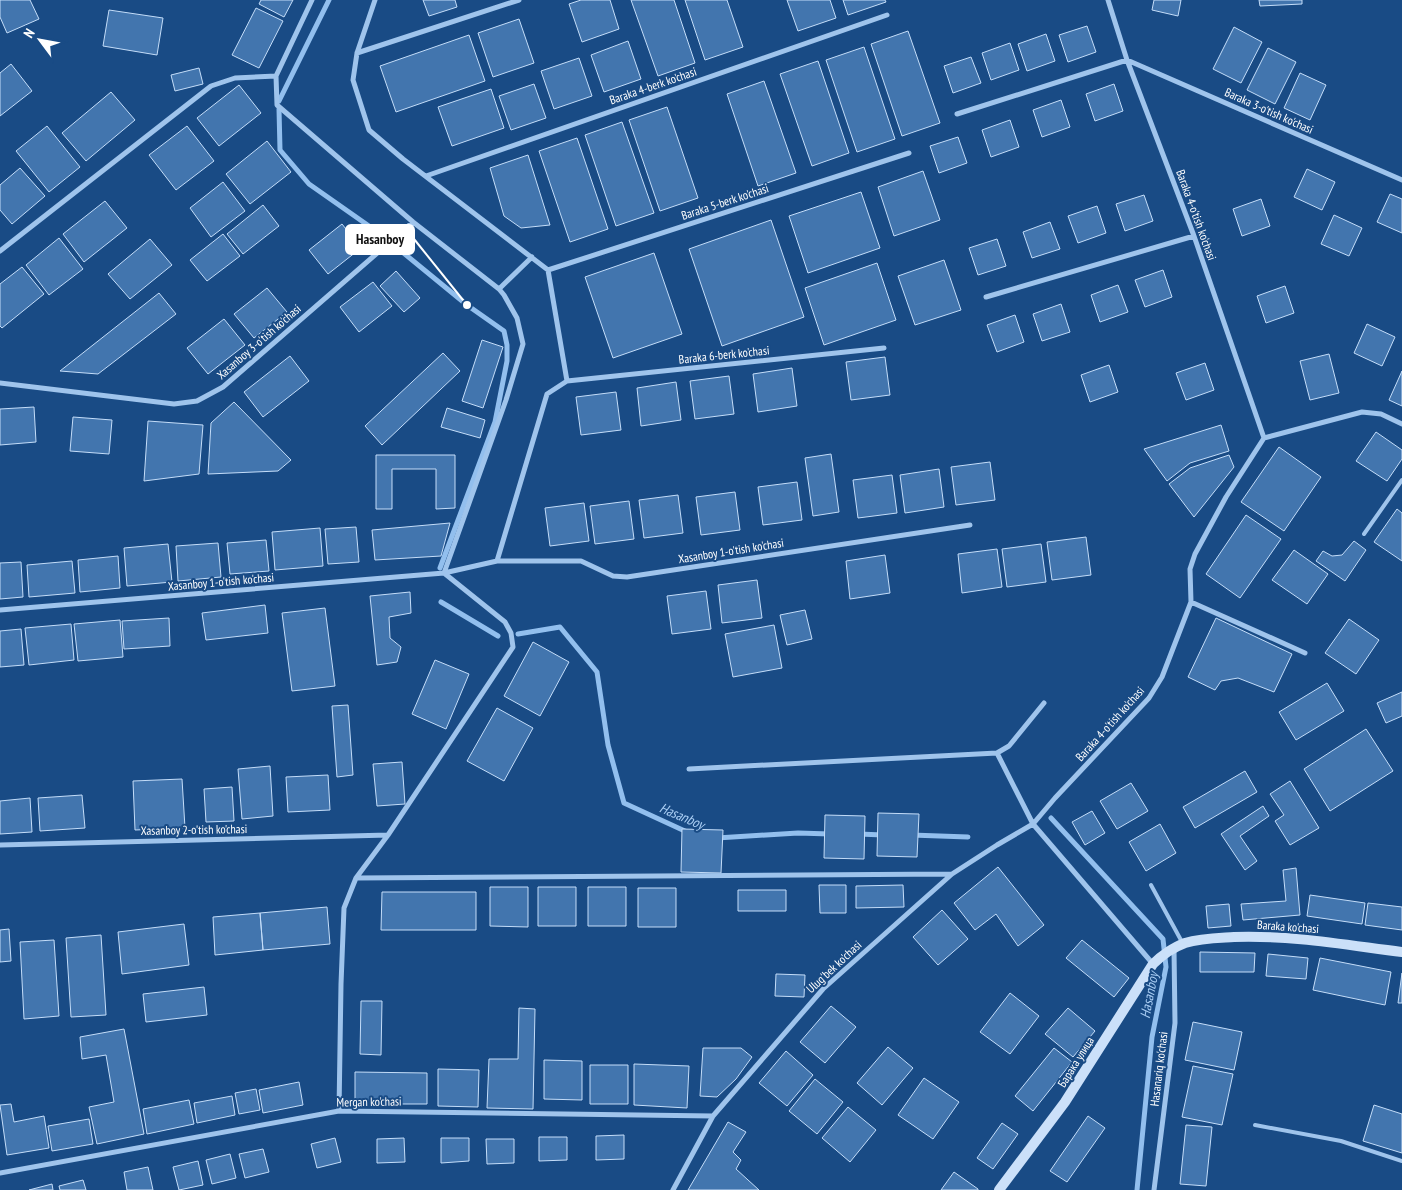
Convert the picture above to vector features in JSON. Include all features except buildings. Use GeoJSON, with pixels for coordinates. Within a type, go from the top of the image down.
{"type":"FeatureCollection","features":[{"type":"Feature","properties":{"kind":"main road","name":"Baraka ko'chasi"},"geometry":{"type":"LineString","coordinates":[[1174,949],[1184,944],[1205,939],[1270,937],[1402,952]]}},
{"type":"Feature","properties":{"kind":"main road","name":"Барака улица"},"geometry":{"type":"LineString","coordinates":[[999,1190],[1065,1102],[1155,962],[1174,949]]}},
{"type":"Feature","properties":{"kind":"street"},"geometry":{"type":"LineString","coordinates":[[312,0],[276,76],[277,105],[413,222],[499,289],[517,318],[523,344],[506,400],[444,573],[506,622],[514,647],[388,835],[356,878],[344,908],[339,1111]]}},
{"type":"Feature","properties":{"kind":"street"},"geometry":{"type":"LineString","coordinates":[[375,0],[357,53],[353,80],[369,130],[403,159],[548,270],[567,381],[547,394],[497,561]]}},
{"type":"Feature","properties":{"kind":"street"},"geometry":{"type":"LineString","coordinates":[[357,53],[519,0]]}},
{"type":"Feature","properties":{"kind":"street","name":"Baraka 4-o'tish ko'chasi"},"geometry":{"type":"LineString","coordinates":[[1033,824],[1149,698],[1162,678],[1191,602],[1190,569],[1195,554],[1226,497],[1264,438],[1194,236],[1127,60],[1108,0]]}},
{"type":"Feature","properties":{"kind":"street","name":"Baraka 4-berk ko'chasi"},"geometry":{"type":"LineString","coordinates":[[426,176],[887,15]]}},
{"type":"Feature","properties":{"kind":"street"},"geometry":{"type":"LineString","coordinates":[[958,114],[1127,60]]}},
{"type":"Feature","properties":{"kind":"street","name":"Baraka 3-o'tish ko'chasi"},"geometry":{"type":"LineString","coordinates":[[1127,60],[1402,180]]}},
{"type":"Feature","properties":{"kind":"street"},"geometry":{"type":"LineString","coordinates":[[0,251],[211,86],[235,78],[276,76]]}},
{"type":"Feature","properties":{"kind":"street","name":"Baraka 5-berk ko'chasi"},"geometry":{"type":"LineString","coordinates":[[548,270],[909,153]]}},
{"type":"Feature","properties":{"kind":"street","name":"Xasanboy 3-o'tish ko'chasi"},"geometry":{"type":"LineString","coordinates":[[0,383],[174,404],[197,401],[223,387],[413,222]]}},
{"type":"Feature","properties":{"kind":"street"},"geometry":{"type":"LineString","coordinates":[[986,297],[1194,236]]}},
{"type":"Feature","properties":{"kind":"street"},"geometry":{"type":"LineString","coordinates":[[499,289],[532,257]]}},
{"type":"Feature","properties":{"kind":"street","name":"Baraka 6-berk ko'chasi"},"geometry":{"type":"LineString","coordinates":[[567,381],[884,348]]}},
{"type":"Feature","properties":{"kind":"street"},"geometry":{"type":"LineString","coordinates":[[1264,438],[1362,412],[1381,414],[1402,424]]}},
{"type":"Feature","properties":{"kind":"street","name":"Xasanboy 1-o'tish ko'chasi"},"geometry":{"type":"LineString","coordinates":[[0,610],[444,573],[497,561],[581,561],[613,576],[627,577],[970,525]]}},
{"type":"Feature","properties":{"kind":"street"},"geometry":{"type":"LineString","coordinates":[[1191,602],[1305,653]]}},
{"type":"Feature","properties":{"kind":"street"},"geometry":{"type":"LineString","coordinates":[[689,769],[997,753],[1010,746],[1044,703]]}},
{"type":"Feature","properties":{"kind":"street"},"geometry":{"type":"LineString","coordinates":[[997,753],[1033,824],[1155,962]]}},
{"type":"Feature","properties":{"kind":"street","name":"Ulug'bek ko'chasi"},"geometry":{"type":"LineString","coordinates":[[673,1190],[713,1116],[822,989],[952,874],[1033,824]]}},
{"type":"Feature","properties":{"kind":"street","name":"Xasanboy 2-o'tish ko'chasi"},"geometry":{"type":"LineString","coordinates":[[0,845],[388,835]]}},
{"type":"Feature","properties":{"kind":"street"},"geometry":{"type":"LineString","coordinates":[[356,878],[952,874]]}},
{"type":"Feature","properties":{"kind":"street","name":"Hasanariq ko'chasi"},"geometry":{"type":"LineString","coordinates":[[1154,1190],[1175,1023],[1174,949]]}},
{"type":"Feature","properties":{"kind":"street","name":"Mergan ko'chasi"},"geometry":{"type":"LineString","coordinates":[[0,1173],[339,1111],[713,1116]]}},
{"type":"Feature","properties":{"kind":"lane"},"geometry":{"type":"LineString","coordinates":[[1364,534],[1402,480]]}},
{"type":"Feature","properties":{"kind":"lane"},"geometry":{"type":"LineString","coordinates":[[1151,885],[1184,944]]}},
{"type":"Feature","properties":{"kind":"lane"},"geometry":{"type":"LineString","coordinates":[[1255,1125],[1341,1141],[1402,1161]]}},
{"type":"Feature","properties":{"kind":"waterway","name":"Hasanboy"},"geometry":{"type":"LineString","coordinates":[[279,101],[329,0]]}},
{"type":"Feature","properties":{"kind":"waterway","name":"Hasanboy"},"geometry":{"type":"LineString","coordinates":[[279,109],[280,150],[309,184],[386,238]]}},
{"type":"Feature","properties":{"kind":"waterway","name":"Hasanboy"},"geometry":{"type":"LineString","coordinates":[[395,246],[467,305],[504,331],[507,345],[507,361],[495,422],[440,568]]}},
{"type":"Feature","properties":{"kind":"waterway","name":"Hasanboy"},"geometry":{"type":"LineString","coordinates":[[441,602],[498,636]]}},
{"type":"Feature","properties":{"kind":"waterway","name":"Hasanboy"},"geometry":{"type":"LineString","coordinates":[[518,634],[560,627],[597,672],[608,745],[624,803],[687,832]]}},
{"type":"Feature","properties":{"kind":"waterway","name":"Hasanboy"},"geometry":{"type":"LineString","coordinates":[[1051,818],[1163,939],[1166,967],[1152,1037],[1137,1190]]}},
{"type":"Feature","properties":{"kind":"waterway","name":"Hasanboy"},"geometry":{"type":"LineString","coordinates":[[717,838],[798,833],[830,834]]}},
{"type":"Feature","properties":{"kind":"waterway","name":"Hasanboy"},"geometry":{"type":"LineString","coordinates":[[859,834],[883,835]]}},
{"type":"Feature","properties":{"kind":"waterway","name":"Hasanboy"},"geometry":{"type":"LineString","coordinates":[[911,835],[968,837]]}},
{"type":"Feature","properties":{"kind":"place","name":"Hasanboy"},"geometry":{"type":"Point","coordinates":[467,305]}}]}
